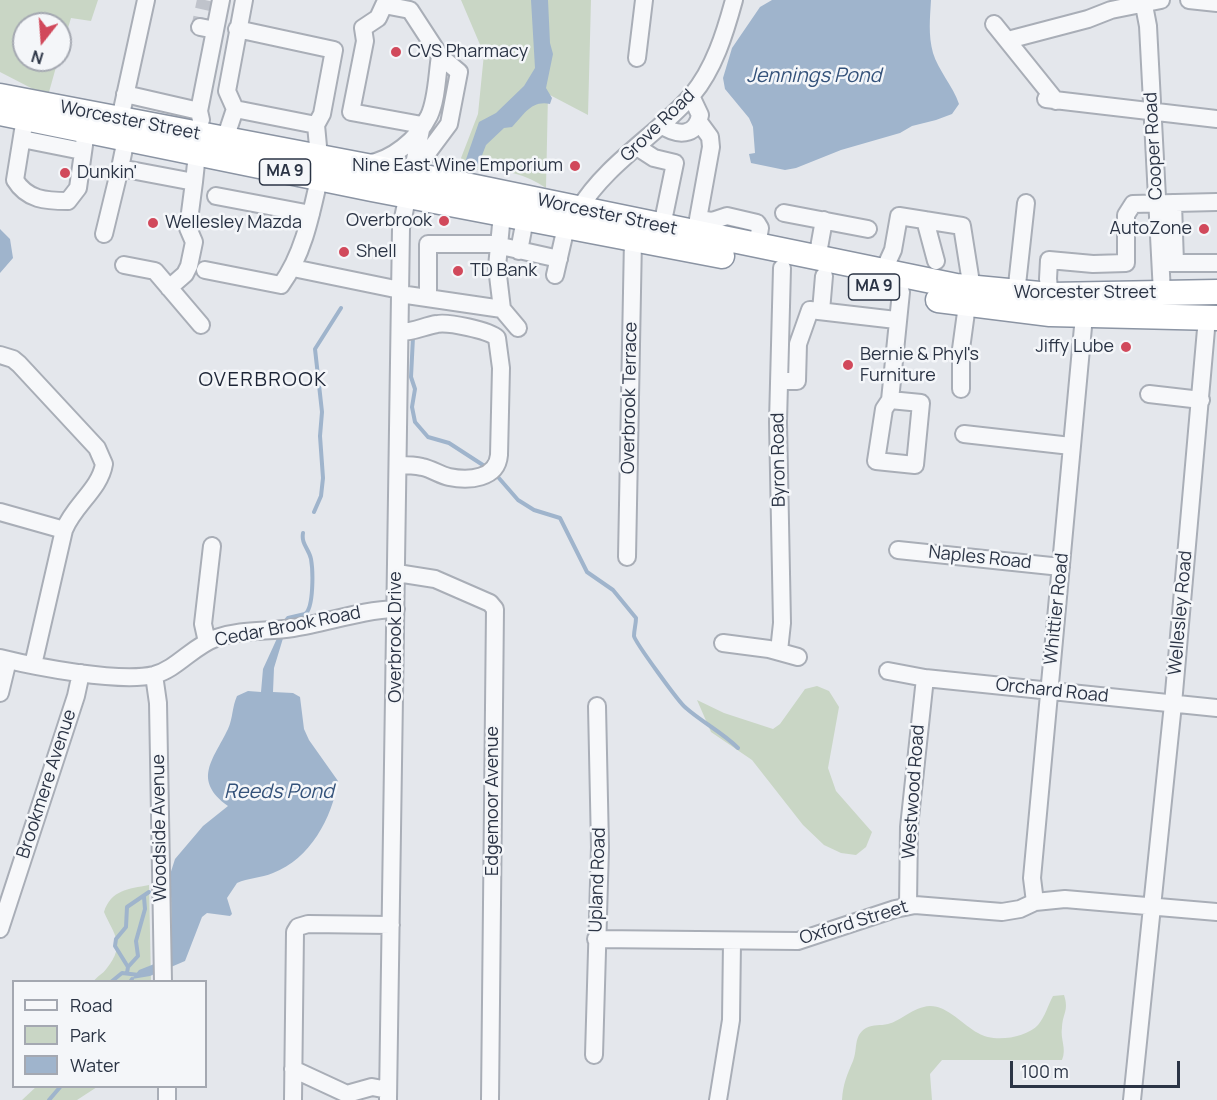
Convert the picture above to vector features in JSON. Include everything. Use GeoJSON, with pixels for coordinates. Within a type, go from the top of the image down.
{"type":"FeatureCollection","features":[{"type":"Feature","properties":{"kind":"highway","name":"Worcester Street"},"geometry":{"type":"LineString","coordinates":[[0,96],[123,129],[209,143],[319,168],[572,218],[633,239],[782,268],[884,272],[970,297],[1016,294],[1217,292]]}},
{"type":"Feature","properties":{"kind":"highway","name":"Worcester Street"},"geometry":{"type":"LineString","coordinates":[[0,113],[23,129],[84,141],[123,129]]}},
{"type":"Feature","properties":{"kind":"highway","name":"Worcester Street"},"geometry":{"type":"LineString","coordinates":[[319,168],[359,165],[409,185],[513,216],[572,218],[662,226],[696,226],[820,268],[901,292],[970,297],[1084,316],[1212,318]]}},
{"type":"Feature","properties":{"kind":"street"},"geometry":{"type":"LineString","coordinates":[[104,234],[120,168],[125,94],[146,0]]}},
{"type":"Feature","properties":{"kind":"street"},"geometry":{"type":"LineString","coordinates":[[209,143],[199,111],[207,29],[221,0]]}},
{"type":"Feature","properties":{"kind":"street"},"geometry":{"type":"LineString","coordinates":[[235,109],[227,91],[244,0]]}},
{"type":"Feature","properties":{"kind":"street"},"geometry":{"type":"LineString","coordinates":[[637,58],[644,0]]}},
{"type":"Feature","properties":{"kind":"street","name":"Grove Road"},"geometry":{"type":"LineString","coordinates":[[572,218],[599,183],[691,96],[711,66],[734,0]]}},
{"type":"Feature","properties":{"kind":"street"},"geometry":{"type":"LineString","coordinates":[[1008,40],[1143,1],[1161,0]]}},
{"type":"Feature","properties":{"kind":"street"},"geometry":{"type":"LineString","coordinates":[[1189,0],[1217,3]]}},
{"type":"Feature","properties":{"kind":"street","name":"Cooper Road"},"geometry":{"type":"LineString","coordinates":[[1143,1],[1148,26],[1152,110],[1165,203],[1168,263],[1162,293]]}},
{"type":"Feature","properties":{"kind":"street"},"geometry":{"type":"LineString","coordinates":[[409,185],[449,124],[459,72],[440,56],[410,10],[384,5],[378,18],[363,28],[364,41],[351,112],[422,125]]}},
{"type":"Feature","properties":{"kind":"street"},"geometry":{"type":"LineString","coordinates":[[364,41],[403,9]]}},
{"type":"Feature","properties":{"kind":"street"},"geometry":{"type":"LineString","coordinates":[[994,24],[1051,100],[1217,118]]}},
{"type":"Feature","properties":{"kind":"street"},"geometry":{"type":"LineString","coordinates":[[205,270],[281,285],[293,268],[311,214],[319,168],[316,125],[322,114],[334,50],[237,29]]}},
{"type":"Feature","properties":{"kind":"street"},"geometry":{"type":"LineString","coordinates":[[359,165],[376,162],[395,153],[422,125],[430,112],[440,56]]}},
{"type":"Feature","properties":{"kind":"street"},"geometry":{"type":"LineString","coordinates":[[125,94],[199,111]]}},
{"type":"Feature","properties":{"kind":"street"},"geometry":{"type":"LineString","coordinates":[[691,96],[700,115],[699,123],[710,137],[707,174],[696,226],[727,216],[757,223],[760,228],[757,247]]}},
{"type":"Feature","properties":{"kind":"street"},"geometry":{"type":"LineString","coordinates":[[235,109],[316,125]]}},
{"type":"Feature","properties":{"kind":"street"},"geometry":{"type":"LineString","coordinates":[[169,288],[185,274],[189,266],[194,242],[188,228],[194,182],[209,143],[235,109]]}},
{"type":"Feature","properties":{"kind":"street"},"geometry":{"type":"LineString","coordinates":[[661,125],[677,133],[686,133],[699,123]]}},
{"type":"Feature","properties":{"kind":"street","name":"Overbrook Drive"},"geometry":{"type":"LineString","coordinates":[[388,1095],[402,222],[422,125]]}},
{"type":"Feature","properties":{"kind":"street"},"geometry":{"type":"LineString","coordinates":[[23,129],[15,180],[22,192],[47,201],[68,201],[78,188],[84,141]]}},
{"type":"Feature","properties":{"kind":"street"},"geometry":{"type":"LineString","coordinates":[[637,147],[654,158],[675,163],[662,226]]}},
{"type":"Feature","properties":{"kind":"street"},"geometry":{"type":"LineString","coordinates":[[120,168],[194,182]]}},
{"type":"Feature","properties":{"kind":"street"},"geometry":{"type":"LineString","coordinates":[[216,195],[311,214]]}},
{"type":"Feature","properties":{"kind":"street"},"geometry":{"type":"LineString","coordinates":[[1050,295],[1048,279],[1050,260],[1093,264],[1126,263],[1128,208],[1137,203],[1217,202]]}},
{"type":"Feature","properties":{"kind":"street"},"geometry":{"type":"LineString","coordinates":[[1016,294],[1026,203]]}},
{"type":"Feature","properties":{"kind":"street"},"geometry":{"type":"LineString","coordinates":[[784,213],[868,229]]}},
{"type":"Feature","properties":{"kind":"street"},"geometry":{"type":"LineString","coordinates":[[513,216],[519,250]]}},
{"type":"Feature","properties":{"kind":"street"},"geometry":{"type":"LineString","coordinates":[[513,216],[498,245],[497,272],[502,309],[518,328]]}},
{"type":"Feature","properties":{"kind":"street"},"geometry":{"type":"LineString","coordinates":[[884,272],[893,250],[899,216],[962,226],[970,297],[961,349],[961,389]]}},
{"type":"Feature","properties":{"kind":"street"},"geometry":{"type":"LineString","coordinates":[[428,297],[428,244],[498,245],[519,250],[557,267],[572,218]]}},
{"type":"Feature","properties":{"kind":"street"},"geometry":{"type":"LineString","coordinates":[[821,310],[820,268],[824,220]]}},
{"type":"Feature","properties":{"kind":"street"},"geometry":{"type":"LineString","coordinates":[[925,220],[936,261]]}},
{"type":"Feature","properties":{"kind":"street","name":"Overbrook Terrace"},"geometry":{"type":"LineString","coordinates":[[627,557],[633,239]]}},
{"type":"Feature","properties":{"kind":"street"},"geometry":{"type":"LineString","coordinates":[[1168,263],[1217,262]]}},
{"type":"Feature","properties":{"kind":"street"},"geometry":{"type":"LineString","coordinates":[[124,266],[155,272],[201,325]]}},
{"type":"Feature","properties":{"kind":"street"},"geometry":{"type":"LineString","coordinates":[[293,268],[400,292],[502,309]]}},
{"type":"Feature","properties":{"kind":"street","name":"Byron Road"},"geometry":{"type":"LineString","coordinates":[[779,651],[782,623],[779,381],[782,268]]}},
{"type":"Feature","properties":{"kind":"street"},"geometry":{"type":"LineString","coordinates":[[890,400],[896,320],[901,292]]}},
{"type":"Feature","properties":{"kind":"street"},"geometry":{"type":"LineString","coordinates":[[779,381],[797,381],[798,347],[808,311],[821,310],[896,320]]}},
{"type":"Feature","properties":{"kind":"street","name":"Whittier Road"},"geometry":{"type":"LineString","coordinates":[[1035,902],[1032,878],[1084,316]]}},
{"type":"Feature","properties":{"kind":"street","name":"Wellesley Road"},"geometry":{"type":"LineString","coordinates":[[1132,1100],[1173,704],[1200,400],[1212,318]]}},
{"type":"Feature","properties":{"kind":"street"},"geometry":{"type":"LineString","coordinates":[[398,465],[425,467],[456,478],[491,473],[499,463],[501,379],[498,345],[492,334],[440,323],[420,330],[400,332]]}},
{"type":"Feature","properties":{"kind":"street"},"geometry":{"type":"LineString","coordinates":[[780,347],[798,347]]}},
{"type":"Feature","properties":{"kind":"street"},"geometry":{"type":"LineString","coordinates":[[0,355],[13,358],[19,364],[102,456],[104,464],[98,482],[74,510],[64,530],[33,665]]}},
{"type":"Feature","properties":{"kind":"street"},"geometry":{"type":"LineString","coordinates":[[1149,394],[1200,400]]}},
{"type":"Feature","properties":{"kind":"street"},"geometry":{"type":"LineString","coordinates":[[964,434],[1071,446]]}},
{"type":"Feature","properties":{"kind":"street"},"geometry":{"type":"LineString","coordinates":[[0,512],[64,530]]}},
{"type":"Feature","properties":{"kind":"street"},"geometry":{"type":"LineString","coordinates":[[207,642],[203,624],[212,546]]}},
{"type":"Feature","properties":{"kind":"street","name":"Naples Road"},"geometry":{"type":"LineString","coordinates":[[898,550],[1061,567]]}},
{"type":"Feature","properties":{"kind":"street","name":"Edgemoor Avenue"},"geometry":{"type":"LineString","coordinates":[[397,573],[441,580],[490,603],[495,609],[490,1100]]}},
{"type":"Feature","properties":{"kind":"street","name":"Cedar Brook Road"},"geometry":{"type":"LineString","coordinates":[[154,675],[207,642],[236,633],[291,628],[396,609]]}},
{"type":"Feature","properties":{"kind":"street"},"geometry":{"type":"LineString","coordinates":[[723,643],[779,651],[798,657]]}},
{"type":"Feature","properties":{"kind":"street"},"geometry":{"type":"LineString","coordinates":[[0,693],[4,659],[81,673],[154,675]]}},
{"type":"Feature","properties":{"kind":"street","name":"Orchard Road"},"geometry":{"type":"LineString","coordinates":[[888,671],[925,678],[1217,708]]}},
{"type":"Feature","properties":{"kind":"street","name":"Brookmere Avenue"},"geometry":{"type":"LineString","coordinates":[[0,929],[76,696],[81,673]]}},
{"type":"Feature","properties":{"kind":"street","name":"Woodside Avenue"},"geometry":{"type":"LineString","coordinates":[[154,675],[158,703],[163,980]]}},
{"type":"Feature","properties":{"kind":"street","name":"Westwood Road"},"geometry":{"type":"LineString","coordinates":[[908,906],[909,827],[925,678]]}},
{"type":"Feature","properties":{"kind":"street","name":"Upland Road"},"geometry":{"type":"LineString","coordinates":[[594,1054],[600,826],[597,706]]}},
{"type":"Feature","properties":{"kind":"street","name":"Oxford Street"},"geometry":{"type":"LineString","coordinates":[[596,939],[732,942],[807,940],[908,906],[1002,912],[1020,909],[1035,902],[1065,899],[1217,912]]}},
{"type":"Feature","properties":{"kind":"street"},"geometry":{"type":"LineString","coordinates":[[292,1100],[295,932],[298,927],[308,924],[391,925]]}},
{"type":"Feature","properties":{"kind":"street"},"geometry":{"type":"LineString","coordinates":[[718,1100],[731,1020],[732,942]]}},
{"type":"Feature","properties":{"kind":"street"},"geometry":{"type":"LineString","coordinates":[[293,1069],[347,1094],[372,1087],[388,1095]]}},
{"type":"Feature","properties":{"kind":"green space"},"geometry":{"type":"Polygon","coordinates":[[[0,0],[98,0],[91,21],[72,18],[72,12],[12,12],[12,72],[55,72],[49,92],[33,89],[0,72],[0,0]]]}},
{"type":"Feature","properties":{"kind":"green space"},"geometry":{"type":"Polygon","coordinates":[[[461,0],[591,0],[588,115],[548,94],[546,188],[514,173],[480,170],[456,171],[478,114],[484,54],[461,0]]]}},
{"type":"Feature","properties":{"kind":"green space"},"geometry":{"type":"Polygon","coordinates":[[[817,686],[829,691],[839,707],[828,768],[836,791],[872,832],[866,847],[856,855],[841,853],[824,845],[803,825],[752,760],[711,732],[697,700],[724,713],[773,729],[780,724],[805,689],[817,686]]]}},
{"type":"Feature","properties":{"kind":"green space"},"geometry":{"type":"Polygon","coordinates":[[[149,885],[151,980],[94,980],[113,960],[117,946],[114,933],[104,912],[107,905],[116,895],[149,885]]]}},
{"type":"Feature","properties":{"kind":"green space"},"geometry":{"type":"Polygon","coordinates":[[[1064,995],[1066,1008],[1062,1032],[1064,1052],[1062,1060],[942,1060],[930,1074],[932,1100],[842,1100],[844,1084],[854,1056],[857,1039],[866,1028],[885,1025],[918,1009],[930,1006],[949,1012],[972,1030],[984,1036],[1009,1038],[1033,1029],[1043,1018],[1053,996],[1064,995]]]}},
{"type":"Feature","properties":{"kind":"green space"},"geometry":{"type":"Polygon","coordinates":[[[35,1088],[95,1088],[77,1100],[22,1100],[35,1088]]]}},
{"type":"Feature","properties":{"kind":"water"},"geometry":{"type":"Polygon","coordinates":[[[531,0],[548,0],[550,43],[553,54],[546,88],[552,98],[550,104],[543,103],[533,106],[512,127],[504,128],[486,145],[476,171],[463,168],[479,122],[496,113],[524,86],[535,68],[531,0]]]}},
{"type":"Feature","properties":{"kind":"water","name":"Jennings Pond"},"geometry":{"type":"Polygon","coordinates":[[[772,0],[931,0],[931,46],[938,66],[959,104],[952,114],[912,126],[900,133],[841,150],[796,168],[785,170],[751,163],[749,154],[755,153],[753,127],[749,118],[725,89],[723,78],[732,48],[760,7],[772,0]]]}},
{"type":"Feature","properties":{"kind":"water"},"geometry":{"type":"Polygon","coordinates":[[[0,229],[10,239],[13,258],[0,273],[0,229]]]}},
{"type":"Feature","properties":{"kind":"water","name":"Reeds Pond"},"geometry":{"type":"Polygon","coordinates":[[[279,634],[284,635],[274,668],[273,692],[293,693],[300,697],[304,729],[309,740],[338,781],[331,809],[317,836],[298,858],[273,873],[237,883],[227,898],[232,914],[230,916],[207,913],[202,917],[185,961],[150,976],[132,979],[139,970],[172,957],[171,894],[168,881],[175,859],[203,826],[228,806],[211,787],[208,778],[209,769],[230,725],[237,696],[248,691],[261,692],[263,669],[279,634]]]}},
{"type":"Feature","properties":{"kind":"waterway"},"geometry":{"type":"LineString","coordinates":[[314,512],[321,496],[323,478],[320,436],[322,412],[315,349],[341,308]]}},
{"type":"Feature","properties":{"kind":"waterway"},"geometry":{"type":"LineString","coordinates":[[413,337],[411,377],[415,389],[412,407],[415,422],[428,437],[449,443],[486,467]]}},
{"type":"Feature","properties":{"kind":"waterway"},"geometry":{"type":"LineString","coordinates":[[498,477],[518,500],[534,510],[560,518],[587,572],[613,590],[636,618],[634,636],[636,641],[675,696],[686,708],[738,748]]}},
{"type":"Feature","properties":{"kind":"waterway"},"geometry":{"type":"LineString","coordinates":[[284,623],[288,618],[305,614],[310,604],[312,564],[303,540],[303,533]]}},
{"type":"Feature","properties":{"kind":"waterway"},"geometry":{"type":"LineString","coordinates":[[127,973],[128,967],[115,946],[116,939],[126,927],[127,907],[149,892]]}},
{"type":"Feature","properties":{"kind":"waterway"},"geometry":{"type":"LineString","coordinates":[[128,967],[138,956],[136,941],[145,909],[144,897]]}},
{"type":"Feature","properties":{"kind":"waterway"},"geometry":{"type":"LineString","coordinates":[[113,980],[122,973],[139,975]]}},
{"type":"Feature","properties":{"kind":"waterway"},"geometry":{"type":"LineString","coordinates":[[49,1100],[59,1088]]}},
{"type":"Feature","properties":{"kind":"tunnel"},"geometry":{"type":"LineString","coordinates":[[198,33],[205,0]]}},
{"type":"Feature","properties":{"kind":"place","name":"CVS Pharmacy"},"geometry":{"type":"Point","coordinates":[396,52]}},
{"type":"Feature","properties":{"kind":"place","name":"Nine East Wine Emporium"},"geometry":{"type":"Point","coordinates":[575,166]}},
{"type":"Feature","properties":{"kind":"place","name":"Dunkin'"},"geometry":{"type":"Point","coordinates":[65,173]}},
{"type":"Feature","properties":{"kind":"place","name":"Overbrook"},"geometry":{"type":"Point","coordinates":[444,221]}},
{"type":"Feature","properties":{"kind":"place","name":"Wellesley Mazda"},"geometry":{"type":"Point","coordinates":[153,223]}},
{"type":"Feature","properties":{"kind":"place","name":"AutoZone"},"geometry":{"type":"Point","coordinates":[1204,229]}},
{"type":"Feature","properties":{"kind":"place","name":"Shell"},"geometry":{"type":"Point","coordinates":[344,252]}},
{"type":"Feature","properties":{"kind":"place","name":"TD Bank"},"geometry":{"type":"Point","coordinates":[458,271]}},
{"type":"Feature","properties":{"kind":"place","name":"Jiffy Lube"},"geometry":{"type":"Point","coordinates":[1126,347]}},
{"type":"Feature","properties":{"kind":"place","name":"Bernie & Phyl's Furniture"},"geometry":{"type":"Point","coordinates":[848,365]}},
{"type":"Feature","properties":{"kind":"district","name":"OVERBROOK"},"geometry":{"type":"Point","coordinates":[263,380]}}]}
